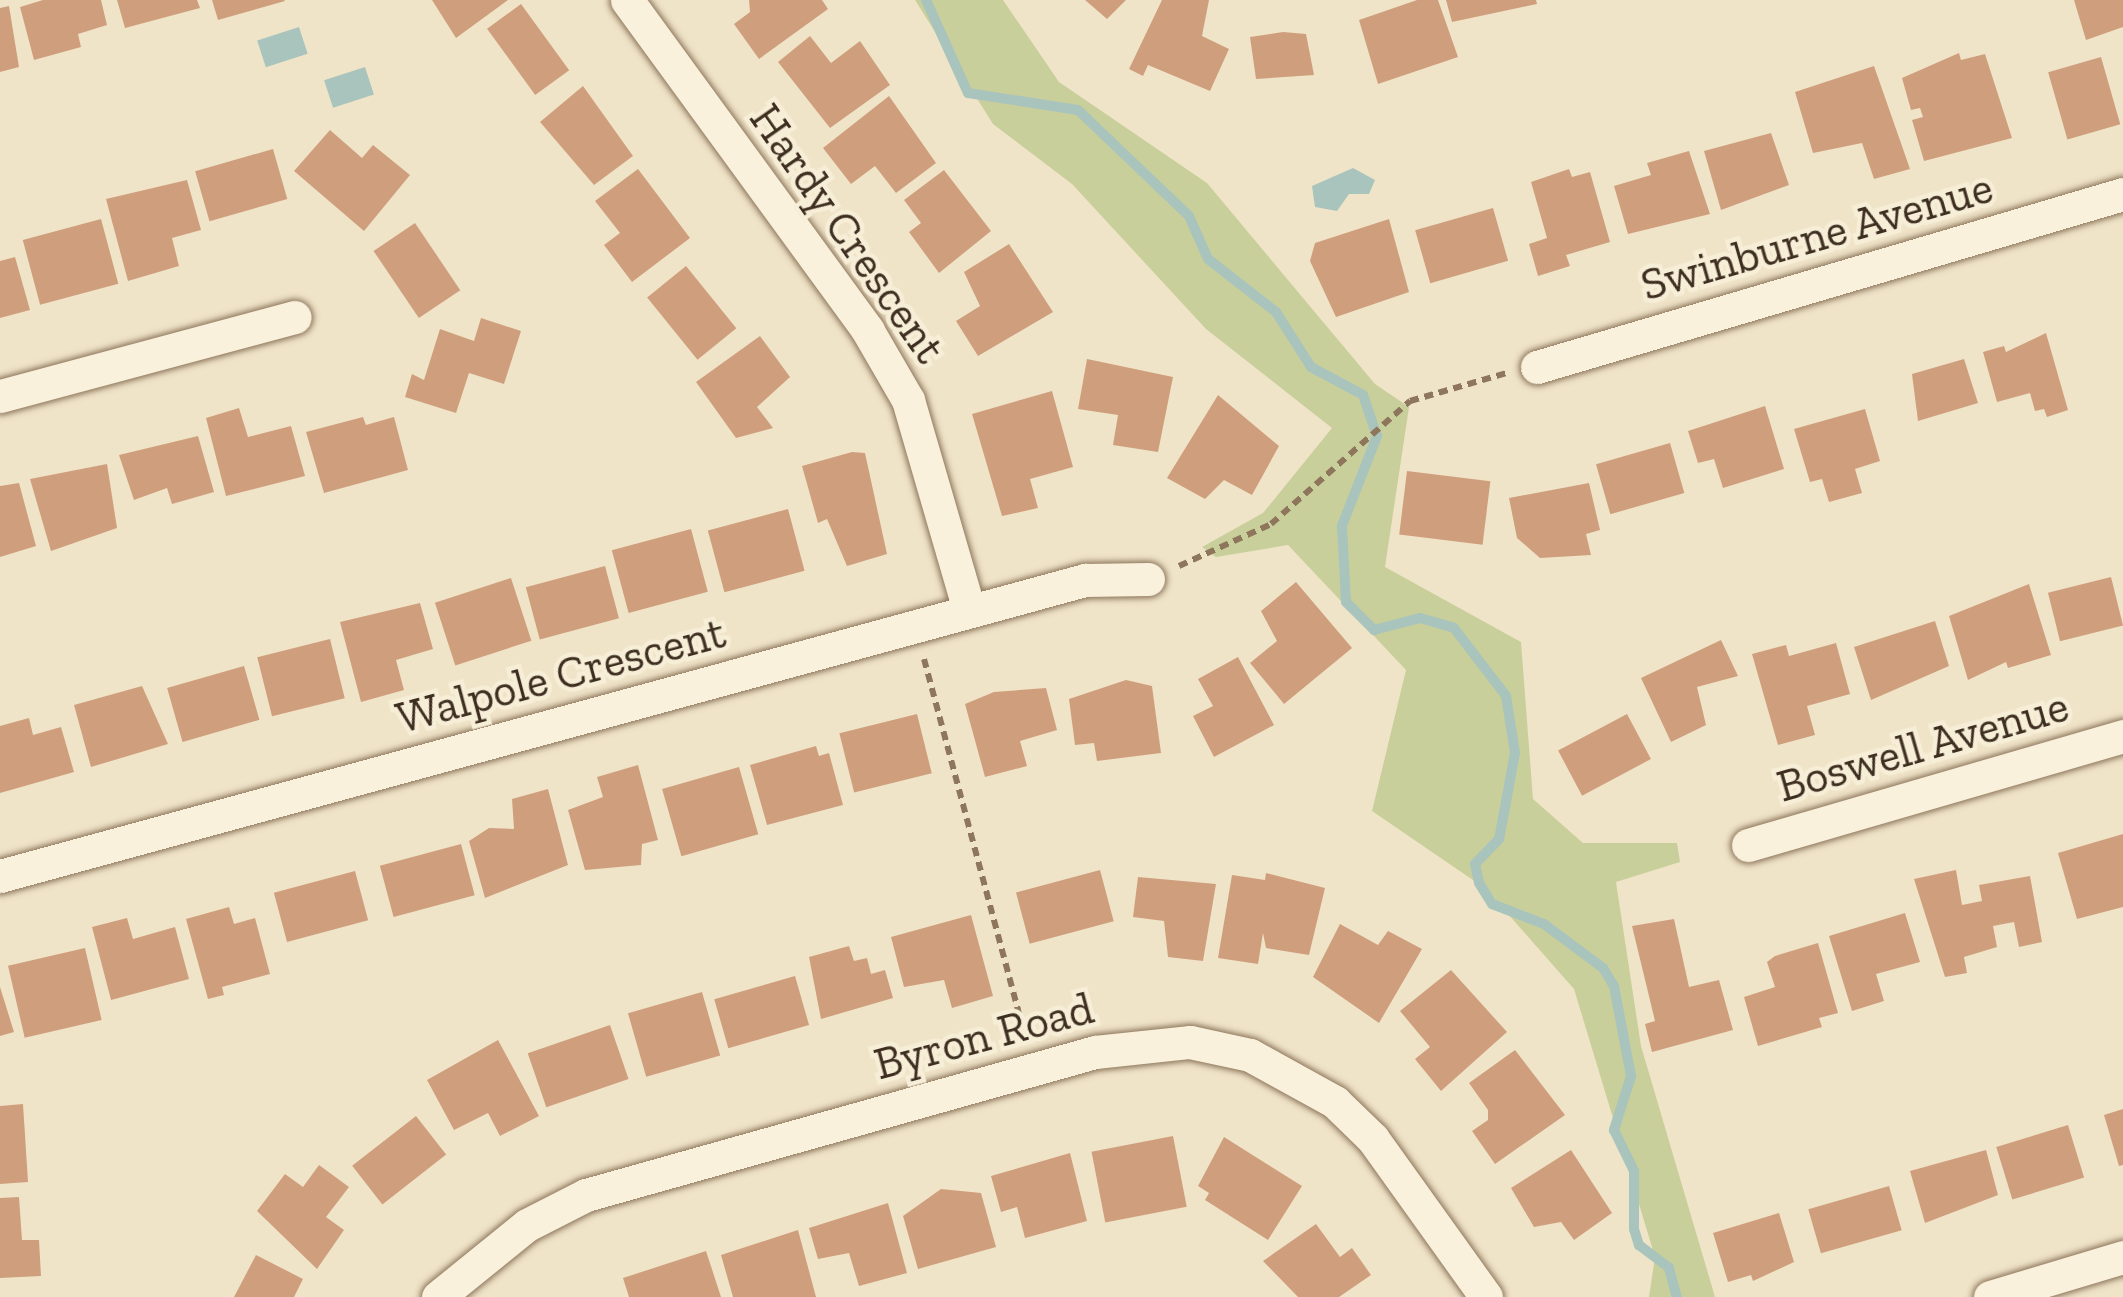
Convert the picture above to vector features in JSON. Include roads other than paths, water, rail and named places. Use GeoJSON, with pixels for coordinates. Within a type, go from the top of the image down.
{"type":"FeatureCollection","features":[{"type":"Feature","properties":{"kind":"street","name":"Hardy Crescent"},"geometry":{"type":"LineString","coordinates":[[627,0],[868,331],[908,400],[969,610]]}},
{"type":"Feature","properties":{"kind":"street","name":"Swinburne Avenue"},"geometry":{"type":"LineString","coordinates":[[1537,367],[2123,194]]}},
{"type":"Feature","properties":{"kind":"street"},"geometry":{"type":"LineString","coordinates":[[0,397],[295,317]]}},
{"type":"Feature","properties":{"kind":"street","name":"Walpole Crescent"},"geometry":{"type":"LineString","coordinates":[[0,876],[969,610],[1085,580],[1148,579]]}},
{"type":"Feature","properties":{"kind":"street","name":"Boswell Avenue"},"geometry":{"type":"LineString","coordinates":[[1748,845],[2123,736]]}},
{"type":"Feature","properties":{"kind":"street","name":"Byron Road"},"geometry":{"type":"LineString","coordinates":[[438,1297],[527,1225],[586,1196],[1128,1045],[1190,1042],[1291,1074],[1373,1139],[1486,1297]]}},
{"type":"Feature","properties":{"kind":"street"},"geometry":{"type":"LineString","coordinates":[[1990,1297],[2109,1273]]}},
{"type":"Feature","properties":{"kind":"water"},"geometry":{"type":"Polygon","coordinates":[[[299,27],[308,54],[266,67],[257,41],[299,27]]]}},
{"type":"Feature","properties":{"kind":"water"},"geometry":{"type":"Polygon","coordinates":[[[365,67],[374,95],[333,108],[324,80],[365,67]]]}},
{"type":"Feature","properties":{"kind":"water"},"geometry":{"type":"Polygon","coordinates":[[[1353,168],[1375,180],[1369,194],[1349,194],[1337,211],[1315,207],[1312,186],[1353,168]]]}},
{"type":"Feature","properties":{"kind":"waterway"},"geometry":{"type":"LineString","coordinates":[[926,0],[968,93],[1078,110],[1189,216],[1208,259],[1276,312],[1311,367],[1363,395],[1377,436],[1342,526],[1346,602],[1374,630],[1420,618],[1454,628],[1506,696],[1515,753],[1499,839],[1475,864],[1479,883],[1492,904],[1544,924],[1603,968],[1614,986],[1631,1076],[1614,1130],[1634,1171],[1634,1229],[1639,1245],[1669,1268],[1677,1297]]}}]}
